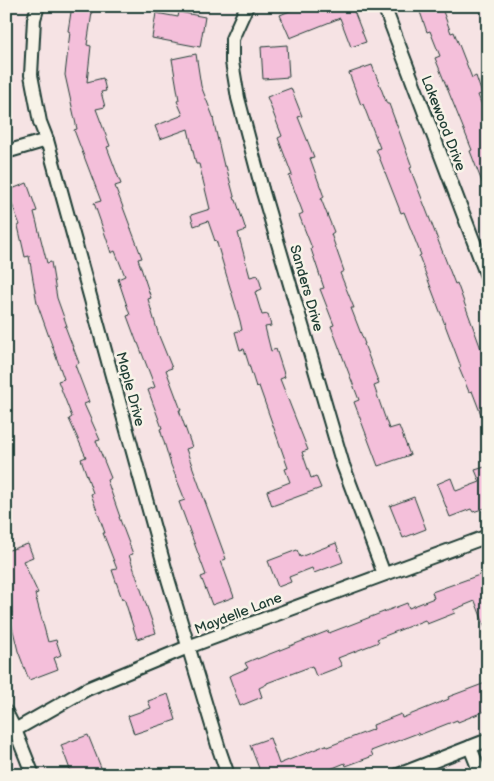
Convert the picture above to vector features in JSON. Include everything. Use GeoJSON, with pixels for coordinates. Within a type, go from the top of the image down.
{"type":"FeatureCollection","features":[{"type":"Feature","properties":{"kind":"street","name":"Maple Drive"},"geometry":{"type":"LineString","coordinates":[[38,6],[34,19],[32,75],[40,122],[47,140],[188,648],[228,775]]}},
{"type":"Feature","properties":{"kind":"street","name":"Sanders Drive"},"geometry":{"type":"LineString","coordinates":[[247,6],[232,39],[232,62],[238,98],[262,189],[343,465],[384,574]]}},
{"type":"Feature","properties":{"kind":"street","name":"Lakewood Drive"},"geometry":{"type":"LineString","coordinates":[[384,6],[488,279]]}},
{"type":"Feature","properties":{"kind":"street"},"geometry":{"type":"LineString","coordinates":[[6,152],[47,140]]}},
{"type":"Feature","properties":{"kind":"street","name":"Maydelle Lane"},"geometry":{"type":"LineString","coordinates":[[11,732],[87,689],[188,648],[488,536]]}},
{"type":"Feature","properties":{"kind":"street"},"geometry":{"type":"LineString","coordinates":[[6,712],[11,732],[33,775]]}},
{"type":"Feature","properties":{"kind":"street"},"geometry":{"type":"LineString","coordinates":[[398,775],[488,740]]}},
{"type":"Feature","properties":{"kind":"street"},"geometry":{"type":"LineString","coordinates":[[470,747],[481,775]]}},
{"type":"Feature","properties":{"kind":"building"},"geometry":{"type":"Polygon","coordinates":[[[72,6],[93,6],[87,45],[91,46],[87,82],[103,78],[106,91],[101,92],[105,107],[96,109],[110,146],[107,147],[121,184],[115,186],[142,258],[138,259],[151,298],[148,299],[159,336],[172,368],[166,370],[192,447],[186,449],[226,559],[221,561],[234,597],[212,605],[201,577],[206,575],[179,502],[185,500],[171,465],[160,429],[162,428],[148,390],[155,387],[127,316],[130,315],[118,279],[125,276],[115,251],[111,253],[94,203],[101,201],[74,130],[77,129],[65,75],[72,6]]]}},
{"type":"Feature","properties":{"kind":"building"},"geometry":{"type":"Polygon","coordinates":[[[302,6],[352,6],[366,42],[351,47],[340,18],[290,38],[280,15],[302,6]]]}},
{"type":"Feature","properties":{"kind":"building"},"geometry":{"type":"Polygon","coordinates":[[[418,6],[441,6],[451,33],[454,32],[472,78],[476,76],[482,94],[478,95],[488,121],[488,195],[435,58],[440,56],[430,31],[427,32],[418,6]]]}},
{"type":"Feature","properties":{"kind":"building"},"geometry":{"type":"Polygon","coordinates":[[[179,12],[205,17],[200,47],[152,38],[156,13],[178,17],[179,12]]]}},
{"type":"Feature","properties":{"kind":"building"},"geometry":{"type":"Polygon","coordinates":[[[287,45],[289,77],[263,79],[261,47],[287,45]]]}},
{"type":"Feature","properties":{"kind":"building"},"geometry":{"type":"Polygon","coordinates":[[[196,54],[201,86],[214,119],[224,166],[226,166],[235,200],[246,230],[238,233],[250,277],[258,275],[262,289],[255,292],[262,315],[268,314],[271,326],[265,327],[271,351],[276,349],[285,377],[280,379],[308,450],[302,452],[311,478],[316,476],[321,488],[272,506],[267,491],[290,482],[285,469],[288,468],[259,386],[256,387],[244,349],[240,350],[235,332],[242,330],[216,240],[208,221],[194,226],[191,215],[210,209],[199,164],[196,164],[188,129],[160,139],[155,126],[183,115],[177,101],[179,100],[172,59],[196,54]]]}},
{"type":"Feature","properties":{"kind":"building"},"geometry":{"type":"Polygon","coordinates":[[[372,65],[387,104],[389,104],[412,167],[410,168],[455,284],[457,283],[488,368],[488,430],[472,391],[469,392],[459,368],[461,367],[419,256],[421,255],[404,212],[401,213],[376,149],[380,148],[349,73],[372,65]]]}},
{"type":"Feature","properties":{"kind":"building"},"geometry":{"type":"Polygon","coordinates":[[[291,88],[302,116],[298,117],[314,157],[310,158],[324,197],[321,199],[334,232],[331,234],[344,271],[340,273],[354,308],[351,308],[379,384],[374,386],[389,429],[399,426],[410,455],[378,466],[354,402],[359,400],[331,326],[334,325],[320,289],[324,288],[312,248],[299,215],[303,213],[289,176],[292,175],[278,138],[282,136],[267,97],[291,88]]]}},
{"type":"Feature","properties":{"kind":"building"},"geometry":{"type":"Polygon","coordinates":[[[27,183],[37,211],[34,212],[47,263],[51,262],[57,298],[67,326],[65,326],[79,363],[75,365],[89,402],[84,404],[100,440],[96,441],[111,478],[107,480],[133,554],[129,555],[156,633],[137,639],[124,598],[122,599],[112,570],[117,569],[103,533],[105,533],[81,459],[86,457],[69,419],[72,417],[58,381],[64,379],[37,303],[29,256],[25,257],[18,226],[20,225],[7,191],[27,183]]]}},
{"type":"Feature","properties":{"kind":"building"},"geometry":{"type":"Polygon","coordinates":[[[488,466],[488,507],[473,512],[471,509],[450,517],[437,484],[451,478],[456,491],[480,482],[475,470],[488,466]]]}},
{"type":"Feature","properties":{"kind":"building"},"geometry":{"type":"Polygon","coordinates":[[[414,497],[426,529],[403,538],[390,506],[414,497]]]}},
{"type":"Feature","properties":{"kind":"building"},"geometry":{"type":"Polygon","coordinates":[[[336,543],[343,562],[314,573],[312,568],[289,577],[291,582],[278,587],[268,561],[297,550],[300,557],[336,543]]]}},
{"type":"Feature","properties":{"kind":"building"},"geometry":{"type":"Polygon","coordinates":[[[28,544],[33,557],[23,561],[38,593],[35,594],[48,642],[56,640],[61,655],[54,658],[58,669],[29,680],[18,651],[9,614],[12,613],[6,600],[6,551],[28,544]]]}},
{"type":"Feature","properties":{"kind":"building"},"geometry":{"type":"Polygon","coordinates":[[[482,574],[488,590],[488,632],[475,601],[453,610],[455,613],[427,624],[425,620],[377,639],[379,642],[338,658],[342,666],[316,676],[312,666],[267,683],[259,688],[262,697],[240,706],[229,676],[248,668],[245,663],[407,603],[409,608],[434,598],[432,592],[482,574]]]}},
{"type":"Feature","properties":{"kind":"building"},"geometry":{"type":"Polygon","coordinates":[[[488,682],[488,710],[371,751],[373,756],[346,766],[345,763],[316,775],[253,775],[260,771],[250,745],[270,738],[279,764],[326,745],[327,747],[374,729],[373,725],[401,714],[402,718],[449,699],[448,697],[488,682]]]}},
{"type":"Feature","properties":{"kind":"building"},"geometry":{"type":"Polygon","coordinates":[[[168,694],[176,720],[134,734],[128,716],[151,708],[148,701],[168,694]]]}},
{"type":"Feature","properties":{"kind":"building"},"geometry":{"type":"Polygon","coordinates":[[[88,735],[102,770],[89,775],[72,775],[61,745],[88,735]]]}}]}
